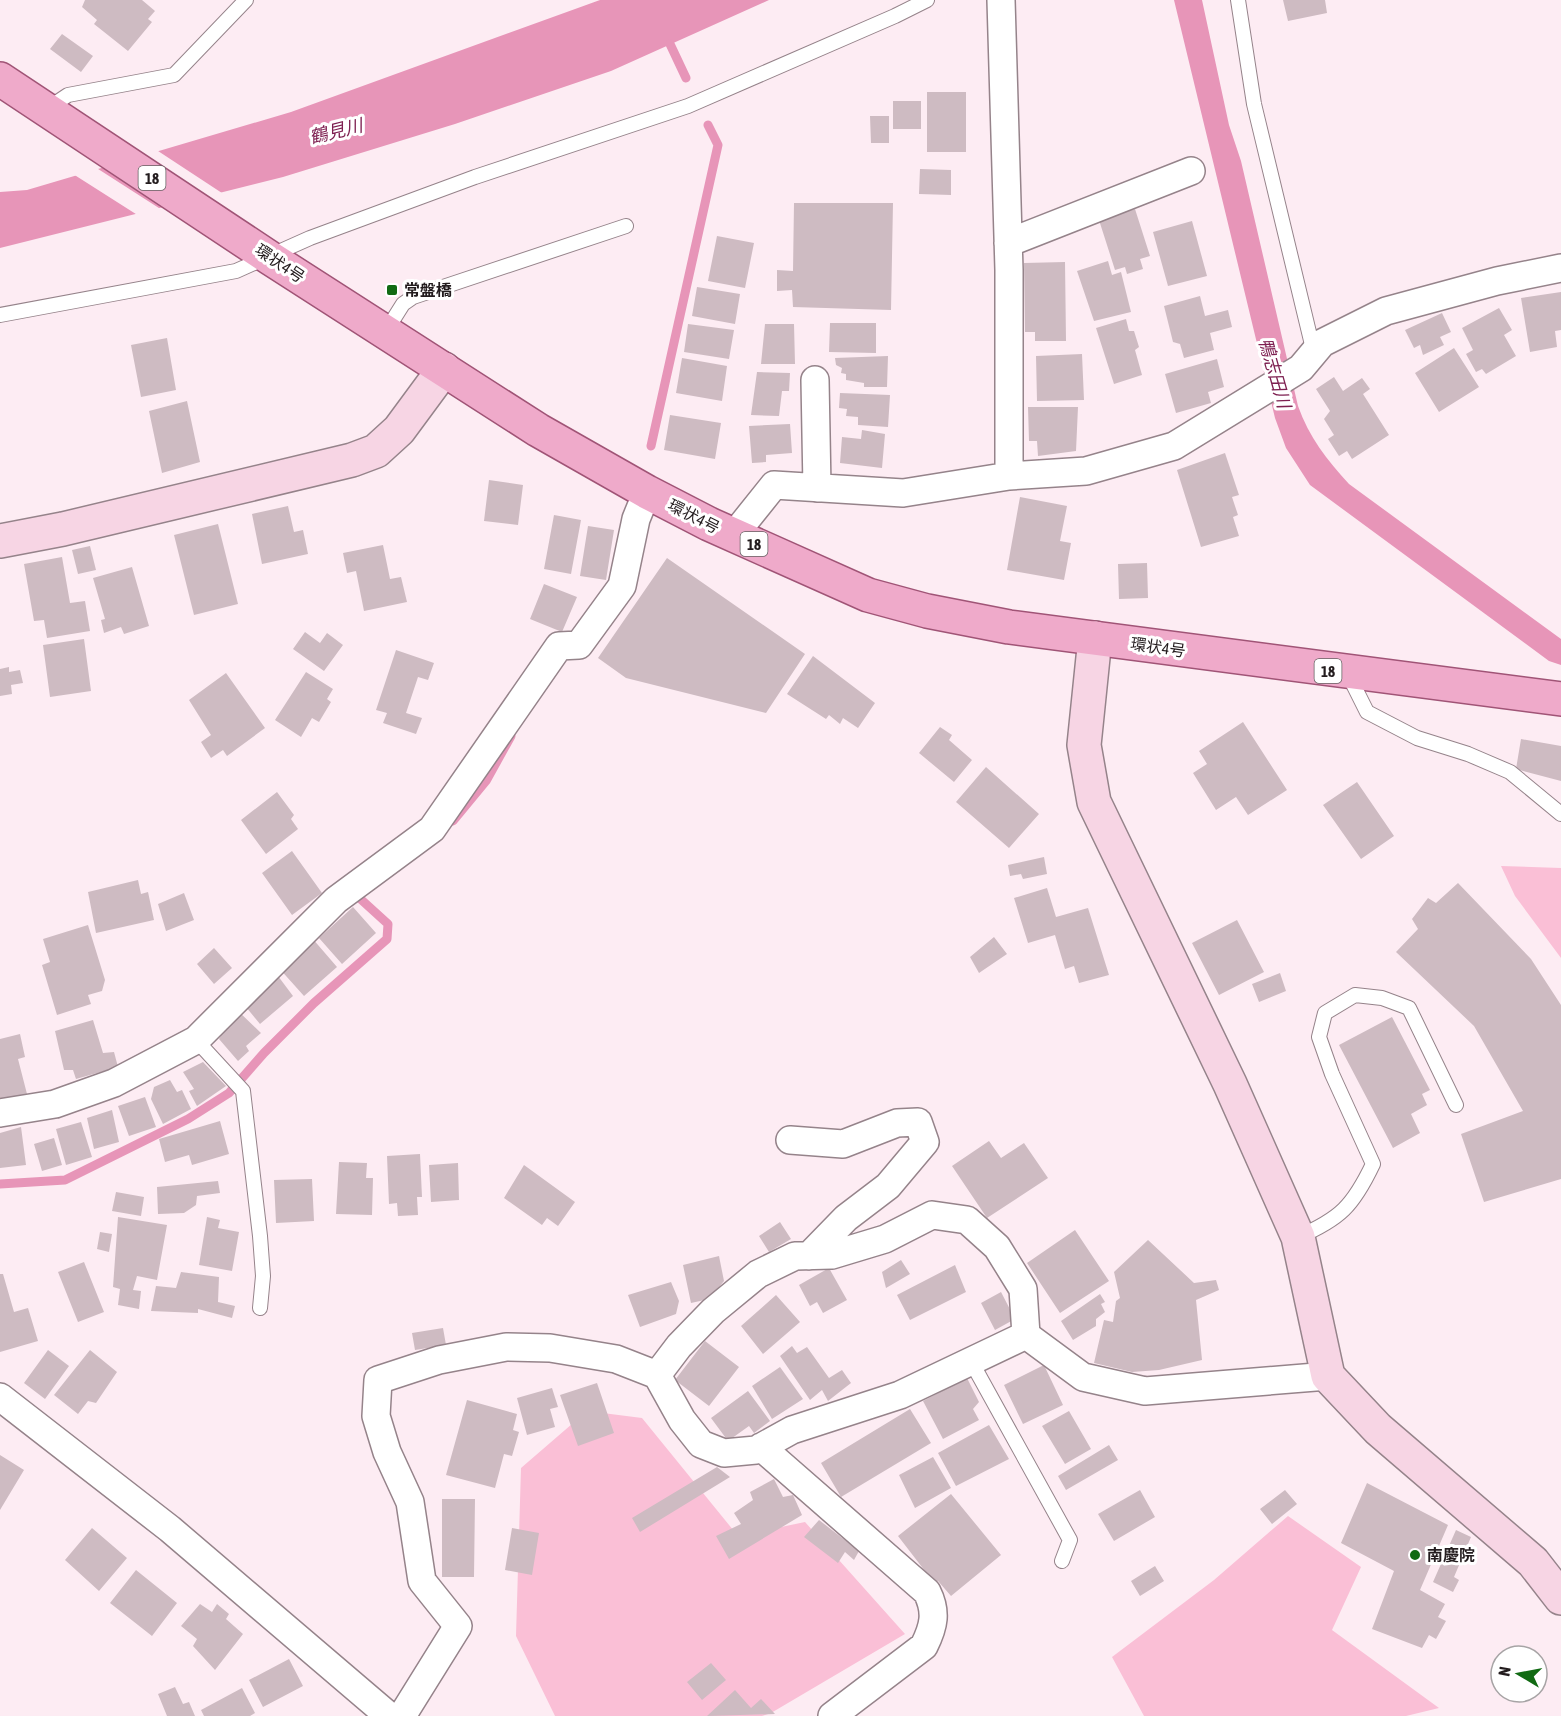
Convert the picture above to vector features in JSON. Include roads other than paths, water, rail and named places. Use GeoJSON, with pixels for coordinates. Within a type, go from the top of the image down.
{"type":"FeatureCollection","features":[{"type":"Feature","properties":{"kind":"main road","name":"環状4号"},"geometry":{"type":"LineString","coordinates":[[2,84],[47,109],[538,430],[647,492],[734,536],[868,595],[927,611],[1009,627],[1348,674],[1561,699]]}},
{"type":"Feature","properties":{"kind":"street"},"geometry":{"type":"LineString","coordinates":[[1001,0],[1008,243],[1009,476]]}},
{"type":"Feature","properties":{"kind":"street"},"geometry":{"type":"LineString","coordinates":[[1008,243],[1191,171]]}},
{"type":"Feature","properties":{"kind":"street"},"geometry":{"type":"LineString","coordinates":[[734,536],[774,485],[903,493],[1009,476],[1086,471],[1174,447],[1308,361],[1322,343],[1386,311],[1497,280],[1561,268]]}},
{"type":"Feature","properties":{"kind":"street"},"geometry":{"type":"LineString","coordinates":[[0,541],[75,526],[352,460],[376,452],[399,430],[444,369]]}},
{"type":"Feature","properties":{"kind":"street"},"geometry":{"type":"LineString","coordinates":[[815,380],[817,488]]}},
{"type":"Feature","properties":{"kind":"street"},"geometry":{"type":"LineString","coordinates":[[0,1113],[55,1104],[114,1083],[196,1040],[336,900],[432,829],[559,646],[579,645],[622,586],[636,519],[647,492]]}},
{"type":"Feature","properties":{"kind":"street"},"geometry":{"type":"LineString","coordinates":[[1095,638],[1084,745],[1094,802],[1230,1084],[1298,1237],[1328,1376],[1378,1429],[1533,1562],[1561,1598]]}},
{"type":"Feature","properties":{"kind":"street"},"geometry":{"type":"LineString","coordinates":[[790,1140],[843,1144],[897,1123],[918,1122],[925,1142],[888,1186],[846,1218],[809,1256]]}},
{"type":"Feature","properties":{"kind":"street"},"geometry":{"type":"LineString","coordinates":[[657,1375],[679,1346],[713,1311],[758,1274],[795,1256],[832,1255],[885,1239],[932,1215],[967,1220],[997,1247],[1023,1289],[1026,1335],[1083,1377],[1145,1391],[1328,1376]]}},
{"type":"Feature","properties":{"kind":"street"},"geometry":{"type":"LineString","coordinates":[[402,1716],[458,1626],[422,1581],[410,1502],[387,1452],[376,1416],[378,1380],[438,1360],[506,1347],[550,1348],[616,1359],[657,1375],[682,1420],[701,1444],[724,1453],[762,1447],[792,1430],[900,1395],[972,1363],[1026,1335]]}},
{"type":"Feature","properties":{"kind":"street"},"geometry":{"type":"LineString","coordinates":[[0,1397],[170,1530],[389,1716]]}},
{"type":"Feature","properties":{"kind":"street"},"geometry":{"type":"LineString","coordinates":[[762,1447],[927,1592],[935,1608],[931,1630],[924,1646],[832,1716]]}},
{"type":"Feature","properties":{"kind":"lane"},"geometry":{"type":"LineString","coordinates":[[47,109],[68,95],[174,75],[246,0]]}},
{"type":"Feature","properties":{"kind":"lane"},"geometry":{"type":"LineString","coordinates":[[0,315],[236,271],[264,253],[476,177],[688,105],[896,16],[927,0]]}},
{"type":"Feature","properties":{"kind":"lane"},"geometry":{"type":"LineString","coordinates":[[1238,0],[1254,104],[1308,361]]}},
{"type":"Feature","properties":{"kind":"lane"},"geometry":{"type":"LineString","coordinates":[[386,331],[403,304],[413,297],[626,226]]}},
{"type":"Feature","properties":{"kind":"lane"},"geometry":{"type":"LineString","coordinates":[[1348,674],[1367,712],[1417,738],[1468,754],[1510,772],[1561,814]]}},
{"type":"Feature","properties":{"kind":"lane"},"geometry":{"type":"LineString","coordinates":[[1298,1237],[1330,1223],[1358,1194],[1373,1164],[1332,1074],[1319,1037],[1326,1013],[1355,995],[1382,998],[1409,1008],[1456,1105]]}},
{"type":"Feature","properties":{"kind":"lane"},"geometry":{"type":"LineString","coordinates":[[196,1040],[243,1091],[260,1236],[263,1276],[261,1308]]}},
{"type":"Feature","properties":{"kind":"lane"},"geometry":{"type":"LineString","coordinates":[[972,1363],[1070,1540],[1062,1561]]}},
{"type":"Feature","properties":{"kind":"water","name":"鶴見川"},"geometry":{"type":"Polygon","coordinates":[[[600,0],[769,0],[611,71],[455,124],[283,177],[0,248],[0,192],[27,190],[291,112],[600,0]]]}},
{"type":"Feature","properties":{"kind":"water","name":"鴨志田川"},"geometry":{"type":"Polygon","coordinates":[[[1174,0],[1202,0],[1229,125],[1241,161],[1298,406],[1313,438],[1349,484],[1561,639],[1561,665],[1549,661],[1310,485],[1286,448],[1275,418],[1174,0]]]}},
{"type":"Feature","properties":{"kind":"waterway"},"geometry":{"type":"LineString","coordinates":[[670,44],[686,78]]}},
{"type":"Feature","properties":{"kind":"waterway"},"geometry":{"type":"LineString","coordinates":[[651,446],[718,145],[708,125]]}},
{"type":"Feature","properties":{"kind":"waterway"},"geometry":{"type":"LineString","coordinates":[[453,821],[486,781],[511,736]]}},
{"type":"Feature","properties":{"kind":"waterway"},"geometry":{"type":"LineString","coordinates":[[0,1184],[65,1180],[188,1119],[229,1093],[264,1053],[314,1003],[387,939],[388,924],[355,894]]}},
{"type":"Feature","properties":{"kind":"place","name":"常盤橋"},"geometry":{"type":"Point","coordinates":[392,290]}},
{"type":"Feature","properties":{"kind":"place","name":"南慶院"},"geometry":{"type":"Point","coordinates":[1415,1555]}}]}
